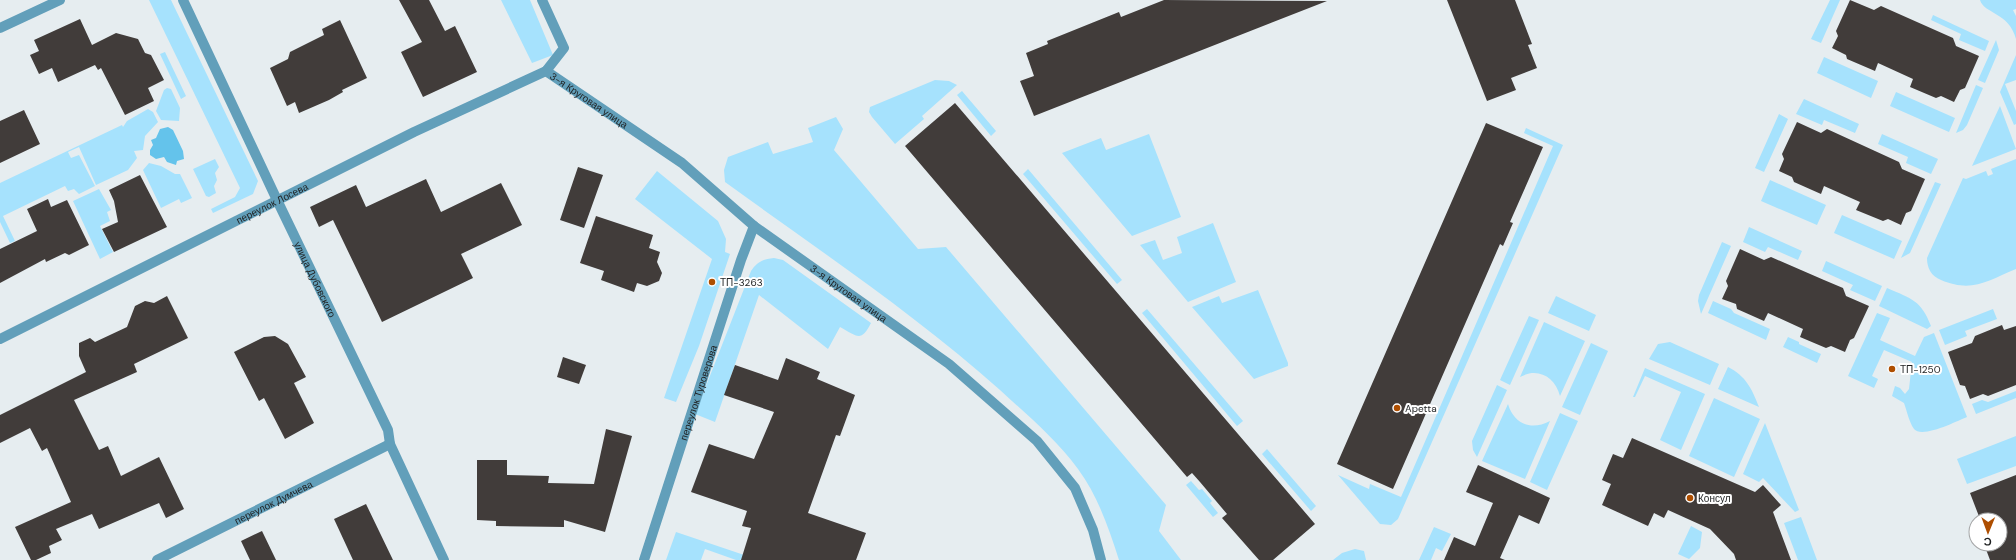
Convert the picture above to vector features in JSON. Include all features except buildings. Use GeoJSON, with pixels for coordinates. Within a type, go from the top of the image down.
{"type":"FeatureCollection","features":[{"type":"Feature","properties":{"kind":"street"},"geometry":{"type":"LineString","coordinates":[[0,28],[60,0]]}},
{"type":"Feature","properties":{"kind":"street","name":"улица Дубовского"},"geometry":{"type":"LineString","coordinates":[[183,0],[277,200],[388,430],[390,444],[444,560]]}},
{"type":"Feature","properties":{"kind":"street"},"geometry":{"type":"LineString","coordinates":[[542,0],[564,48],[546,71]]}},
{"type":"Feature","properties":{"kind":"street","name":"переулок Лосева"},"geometry":{"type":"LineString","coordinates":[[0,339],[414,132],[546,71]]}},
{"type":"Feature","properties":{"kind":"street","name":"3-я Круговая улица"},"geometry":{"type":"LineString","coordinates":[[546,71],[682,163],[754,226],[949,364],[1037,440],[1075,488],[1093,530],[1101,560]]}},
{"type":"Feature","properties":{"kind":"street","name":"переулок Туроверова"},"geometry":{"type":"LineString","coordinates":[[644,560],[738,268],[754,226]]}},
{"type":"Feature","properties":{"kind":"street","name":"переулок Думчева"},"geometry":{"type":"LineString","coordinates":[[157,560],[390,444]]}},
{"type":"Feature","properties":{"kind":"shaded area"},"geometry":{"type":"Polygon","coordinates":[[[149,0],[171,0],[258,181],[253,194],[213,213],[211,209],[235,197],[240,188],[149,0]]]}},
{"type":"Feature","properties":{"kind":"shaded area"},"geometry":{"type":"Polygon","coordinates":[[[501,0],[530,0],[553,55],[532,63],[501,0]]]}},
{"type":"Feature","properties":{"kind":"shaded area"},"geometry":{"type":"Polygon","coordinates":[[[1830,0],[1840,0],[1821,43],[1811,39],[1830,0]]]}},
{"type":"Feature","properties":{"kind":"shaded area"},"geometry":{"type":"Polygon","coordinates":[[[1980,0],[2016,0],[2016,9],[2013,10],[2016,16],[2016,39],[2013,30],[2008,23],[2003,18],[1982,5],[1980,0]]]}},
{"type":"Feature","properties":{"kind":"shaded area"},"geometry":{"type":"Polygon","coordinates":[[[1933,15],[1989,41],[1985,51],[1959,40],[1961,34],[1931,20],[1933,15]]]}},
{"type":"Feature","properties":{"kind":"shaded area"},"geometry":{"type":"Polygon","coordinates":[[[1996,40],[1999,50],[1985,83],[1978,80],[1996,40]]]}},
{"type":"Feature","properties":{"kind":"shaded area"},"geometry":{"type":"Polygon","coordinates":[[[165,52],[186,96],[181,99],[160,54],[165,52]]]}},
{"type":"Feature","properties":{"kind":"shaded area"},"geometry":{"type":"Polygon","coordinates":[[[2016,55],[2016,80],[2005,84],[2016,111],[2016,124],[2014,125],[2000,92],[2016,55]]]}},
{"type":"Feature","properties":{"kind":"shaded area"},"geometry":{"type":"Polygon","coordinates":[[[1824,57],[1878,81],[1871,98],[1817,73],[1824,57]]]}},
{"type":"Feature","properties":{"kind":"shaded area"},"geometry":{"type":"Polygon","coordinates":[[[935,80],[949,81],[957,85],[922,116],[924,119],[895,144],[872,117],[869,112],[870,107],[935,80]]]}},
{"type":"Feature","properties":{"kind":"shaded area"},"geometry":{"type":"Polygon","coordinates":[[[1976,85],[1983,88],[1967,125],[1963,130],[1956,133],[1976,85]]]}},
{"type":"Feature","properties":{"kind":"shaded area"},"geometry":{"type":"Polygon","coordinates":[[[167,88],[171,89],[180,108],[179,121],[161,120],[156,111],[164,90],[167,88]]]}},
{"type":"Feature","properties":{"kind":"shaded area"},"geometry":{"type":"Polygon","coordinates":[[[962,91],[996,131],[991,136],[957,95],[962,91]]]}},
{"type":"Feature","properties":{"kind":"shaded area"},"geometry":{"type":"Polygon","coordinates":[[[1896,92],[1955,118],[1949,132],[1890,106],[1896,92]]]}},
{"type":"Feature","properties":{"kind":"shaded area"},"geometry":{"type":"Polygon","coordinates":[[[1804,99],[1859,124],[1855,133],[1824,120],[1822,125],[1796,114],[1804,99]]]}},
{"type":"Feature","properties":{"kind":"shaded area"},"geometry":{"type":"Polygon","coordinates":[[[2000,106],[2016,149],[1972,166],[2000,106]]]}},
{"type":"Feature","properties":{"kind":"shaded area"},"geometry":{"type":"Polygon","coordinates":[[[148,109],[153,112],[158,122],[145,136],[143,150],[134,151],[137,158],[128,170],[96,185],[79,147],[68,152],[71,158],[79,155],[95,186],[79,194],[74,189],[68,191],[65,186],[3,216],[15,241],[10,243],[0,222],[0,183],[122,125],[123,127],[127,121],[148,109]]]}},
{"type":"Feature","properties":{"kind":"shaded area"},"geometry":{"type":"Polygon","coordinates":[[[1779,114],[1788,119],[1764,172],[1755,168],[1779,114]]]}},
{"type":"Feature","properties":{"kind":"shaded area"},"geometry":{"type":"Polygon","coordinates":[[[836,117],[843,129],[834,150],[918,249],[946,247],[1166,505],[1159,531],[1181,560],[1119,560],[1097,501],[1085,479],[1069,458],[1041,428],[968,362],[900,308],[725,182],[724,170],[728,157],[768,142],[773,154],[813,142],[808,128],[836,117]]]}},
{"type":"Feature","properties":{"kind":"shaded area"},"geometry":{"type":"Polygon","coordinates":[[[168,127],[173,130],[183,151],[184,159],[177,161],[176,165],[167,162],[164,157],[156,159],[150,155],[150,150],[153,145],[151,140],[156,138],[160,129],[168,127]]]}},
{"type":"Feature","properties":{"kind":"shaded area"},"geometry":{"type":"Polygon","coordinates":[[[1526,128],[1563,145],[1398,519],[1391,525],[1380,524],[1338,475],[1369,489],[1370,484],[1401,497],[1553,146],[1524,133],[1526,128]]]}},
{"type":"Feature","properties":{"kind":"shaded area"},"geometry":{"type":"Polygon","coordinates":[[[1149,134],[1181,217],[1132,236],[1062,153],[1101,138],[1106,150],[1149,134]]]}},
{"type":"Feature","properties":{"kind":"shaded area"},"geometry":{"type":"Polygon","coordinates":[[[1882,134],[1938,159],[1931,174],[1906,163],[1908,157],[1878,144],[1882,134]]]}},
{"type":"Feature","properties":{"kind":"shaded area"},"geometry":{"type":"Polygon","coordinates":[[[215,159],[219,167],[215,173],[217,180],[214,186],[216,193],[209,197],[206,196],[193,169],[215,159]]]}},
{"type":"Feature","properties":{"kind":"shaded area"},"geometry":{"type":"Polygon","coordinates":[[[2016,159],[2016,269],[1979,284],[1952,284],[1941,280],[1930,271],[1927,258],[1963,178],[1966,179],[1986,171],[1988,176],[1993,174],[1991,169],[2016,159]]]}},
{"type":"Feature","properties":{"kind":"shaded area"},"geometry":{"type":"Polygon","coordinates":[[[149,163],[161,166],[175,174],[180,174],[192,198],[181,203],[179,199],[161,208],[143,170],[149,163]]]}},
{"type":"Feature","properties":{"kind":"shaded area"},"geometry":{"type":"Polygon","coordinates":[[[1028,169],[1122,280],[1117,284],[1023,174],[1028,169]]]}},
{"type":"Feature","properties":{"kind":"shaded area"},"geometry":{"type":"Polygon","coordinates":[[[657,171],[718,221],[726,239],[725,252],[730,254],[699,346],[676,402],[664,398],[712,259],[635,199],[657,171]]]}},
{"type":"Feature","properties":{"kind":"shaded area"},"geometry":{"type":"Polygon","coordinates":[[[1770,180],[1826,205],[1817,225],[1761,201],[1770,180]]]}},
{"type":"Feature","properties":{"kind":"shaded area"},"geometry":{"type":"Polygon","coordinates":[[[1935,182],[1941,184],[1910,253],[1901,258],[1935,182]]]}},
{"type":"Feature","properties":{"kind":"shaded area"},"geometry":{"type":"Polygon","coordinates":[[[99,189],[111,210],[107,212],[110,221],[100,226],[113,252],[100,259],[73,201],[99,189]]]}},
{"type":"Feature","properties":{"kind":"shaded area"},"geometry":{"type":"Polygon","coordinates":[[[1842,215],[1902,241],[1894,259],[1834,233],[1842,215]]]}},
{"type":"Feature","properties":{"kind":"shaded area"},"geometry":{"type":"Polygon","coordinates":[[[1213,223],[1236,282],[1188,302],[1140,245],[1155,240],[1163,260],[1182,253],[1177,237],[1213,223]]]}},
{"type":"Feature","properties":{"kind":"shaded area"},"geometry":{"type":"Polygon","coordinates":[[[1749,227],[1802,251],[1798,260],[1768,247],[1765,252],[1743,242],[1749,227]]]}},
{"type":"Feature","properties":{"kind":"shaded area"},"geometry":{"type":"Polygon","coordinates":[[[1722,242],[1731,246],[1701,314],[1698,301],[1699,295],[1722,242]]]}},
{"type":"Feature","properties":{"kind":"shaded area"},"geometry":{"type":"Polygon","coordinates":[[[774,258],[783,260],[871,323],[864,333],[858,336],[840,327],[828,349],[759,295],[715,422],[695,414],[751,271],[761,262],[774,258]]]}},
{"type":"Feature","properties":{"kind":"shaded area"},"geometry":{"type":"Polygon","coordinates":[[[1826,261],[1882,286],[1875,301],[1850,290],[1853,285],[1822,271],[1826,261]]]}},
{"type":"Feature","properties":{"kind":"shaded area"},"geometry":{"type":"Polygon","coordinates":[[[1887,288],[1915,301],[1927,317],[1931,326],[1927,329],[1879,306],[1887,288]]]}},
{"type":"Feature","properties":{"kind":"shaded area"},"geometry":{"type":"Polygon","coordinates":[[[1258,290],[1288,366],[1254,379],[1192,307],[1219,296],[1222,303],[1258,290]]]}},
{"type":"Feature","properties":{"kind":"shaded area"},"geometry":{"type":"Polygon","coordinates":[[[1556,296],[1596,315],[1589,331],[1548,313],[1556,296]]]}},
{"type":"Feature","properties":{"kind":"shaded area"},"geometry":{"type":"Polygon","coordinates":[[[1713,301],[1731,309],[1734,313],[1770,329],[1766,340],[1708,313],[1713,301]]]}},
{"type":"Feature","properties":{"kind":"shaded area"},"geometry":{"type":"Polygon","coordinates":[[[1147,309],[1243,421],[1237,426],[1142,313],[1147,309]]]}},
{"type":"Feature","properties":{"kind":"shaded area"},"geometry":{"type":"Polygon","coordinates":[[[1993,309],[1997,319],[1965,331],[1967,336],[1945,345],[1939,330],[1993,309]]]}},
{"type":"Feature","properties":{"kind":"shaded area"},"geometry":{"type":"Polygon","coordinates":[[[1877,313],[1890,318],[1880,340],[1915,356],[1924,337],[1934,333],[1967,417],[1932,431],[1918,432],[1914,429],[1909,420],[1904,403],[1892,396],[1895,386],[1900,388],[1905,394],[1909,389],[1912,362],[1884,350],[1872,376],[1878,379],[1874,388],[1848,376],[1877,313]]]}},
{"type":"Feature","properties":{"kind":"shaded area"},"geometry":{"type":"Polygon","coordinates":[[[1529,316],[1539,320],[1510,385],[1500,380],[1529,316]]]}},
{"type":"Feature","properties":{"kind":"shaded area"},"geometry":{"type":"Polygon","coordinates":[[[1544,322],[1585,341],[1560,396],[1558,389],[1550,379],[1545,376],[1533,373],[1520,377],[1544,322]]]}},
{"type":"Feature","properties":{"kind":"shaded area"},"geometry":{"type":"Polygon","coordinates":[[[1788,337],[1821,354],[1817,363],[1783,347],[1788,337]]]}},
{"type":"Feature","properties":{"kind":"shaded area"},"geometry":{"type":"Polygon","coordinates":[[[1670,342],[1719,364],[1710,385],[1649,359],[1658,344],[1670,342]]]}},
{"type":"Feature","properties":{"kind":"shaded area"},"geometry":{"type":"Polygon","coordinates":[[[1591,343],[1608,351],[1580,415],[1562,407],[1591,343]]]}},
{"type":"Feature","properties":{"kind":"shaded area"},"geometry":{"type":"Polygon","coordinates":[[[1728,367],[1744,379],[1748,384],[1759,407],[1718,389],[1728,367]]]}},
{"type":"Feature","properties":{"kind":"shaded area"},"geometry":{"type":"Polygon","coordinates":[[[1645,368],[1705,394],[1681,450],[1660,440],[1681,392],[1645,376],[1635,397],[1633,397],[1645,368]]]}},
{"type":"Feature","properties":{"kind":"shaded area"},"geometry":{"type":"Polygon","coordinates":[[[1497,385],[1507,390],[1477,457],[1473,450],[1472,441],[1497,385]]]}},
{"type":"Feature","properties":{"kind":"shaded area"},"geometry":{"type":"Polygon","coordinates":[[[2016,391],[2016,398],[1976,414],[1972,404],[1982,400],[1988,402],[2016,391]]]}},
{"type":"Feature","properties":{"kind":"shaded area"},"geometry":{"type":"Polygon","coordinates":[[[1714,398],[1760,419],[1734,477],[1689,456],[1714,398]]]}},
{"type":"Feature","properties":{"kind":"shaded area"},"geometry":{"type":"Polygon","coordinates":[[[1508,404],[1514,416],[1524,424],[1536,425],[1550,421],[1525,479],[1482,461],[1508,404]]]}},
{"type":"Feature","properties":{"kind":"shaded area"},"geometry":{"type":"Polygon","coordinates":[[[1560,413],[1578,421],[1547,490],[1530,482],[1560,413]]]}},
{"type":"Feature","properties":{"kind":"shaded area"},"geometry":{"type":"Polygon","coordinates":[[[1765,423],[1799,510],[1795,512],[1763,478],[1759,482],[1743,474],[1765,423]]]}},
{"type":"Feature","properties":{"kind":"shaded area"},"geometry":{"type":"Polygon","coordinates":[[[2016,436],[2016,466],[1967,484],[1957,459],[2016,436]]]}},
{"type":"Feature","properties":{"kind":"shaded area"},"geometry":{"type":"Polygon","coordinates":[[[1267,449],[1316,506],[1311,511],[1262,454],[1267,449]]]}},
{"type":"Feature","properties":{"kind":"shaded area"},"geometry":{"type":"Polygon","coordinates":[[[1191,481],[1199,490],[1202,489],[1212,501],[1210,503],[1218,513],[1213,517],[1186,485],[1191,481]]]}},
{"type":"Feature","properties":{"kind":"shaded area"},"geometry":{"type":"Polygon","coordinates":[[[1801,517],[1817,560],[1798,560],[1784,523],[1801,517]]]}},
{"type":"Feature","properties":{"kind":"shaded area"},"geometry":{"type":"Polygon","coordinates":[[[1691,526],[1702,532],[1700,548],[1689,559],[1678,554],[1691,526]]]}},
{"type":"Feature","properties":{"kind":"shaded area"},"geometry":{"type":"Polygon","coordinates":[[[1434,527],[1451,534],[1442,551],[1436,548],[1431,560],[1419,560],[1434,527]]]}},
{"type":"Feature","properties":{"kind":"shaded area"},"geometry":{"type":"Polygon","coordinates":[[[676,532],[759,560],[736,560],[705,549],[701,560],[666,560],[676,532]]]}},
{"type":"Feature","properties":{"kind":"shaded area"},"geometry":{"type":"Polygon","coordinates":[[[1355,549],[1364,551],[1366,560],[1333,560],[1342,553],[1355,549]]]}},
{"type":"Feature","properties":{"kind":"place","name":"ТП-3263"},"geometry":{"type":"Point","coordinates":[712,282]}},
{"type":"Feature","properties":{"kind":"place","name":"ТП-1250"},"geometry":{"type":"Point","coordinates":[1892,369]}},
{"type":"Feature","properties":{"kind":"place","name":"Apetta"},"geometry":{"type":"Point","coordinates":[1397,408]}},
{"type":"Feature","properties":{"kind":"place","name":"Консул"},"geometry":{"type":"Point","coordinates":[1690,498]}}]}
